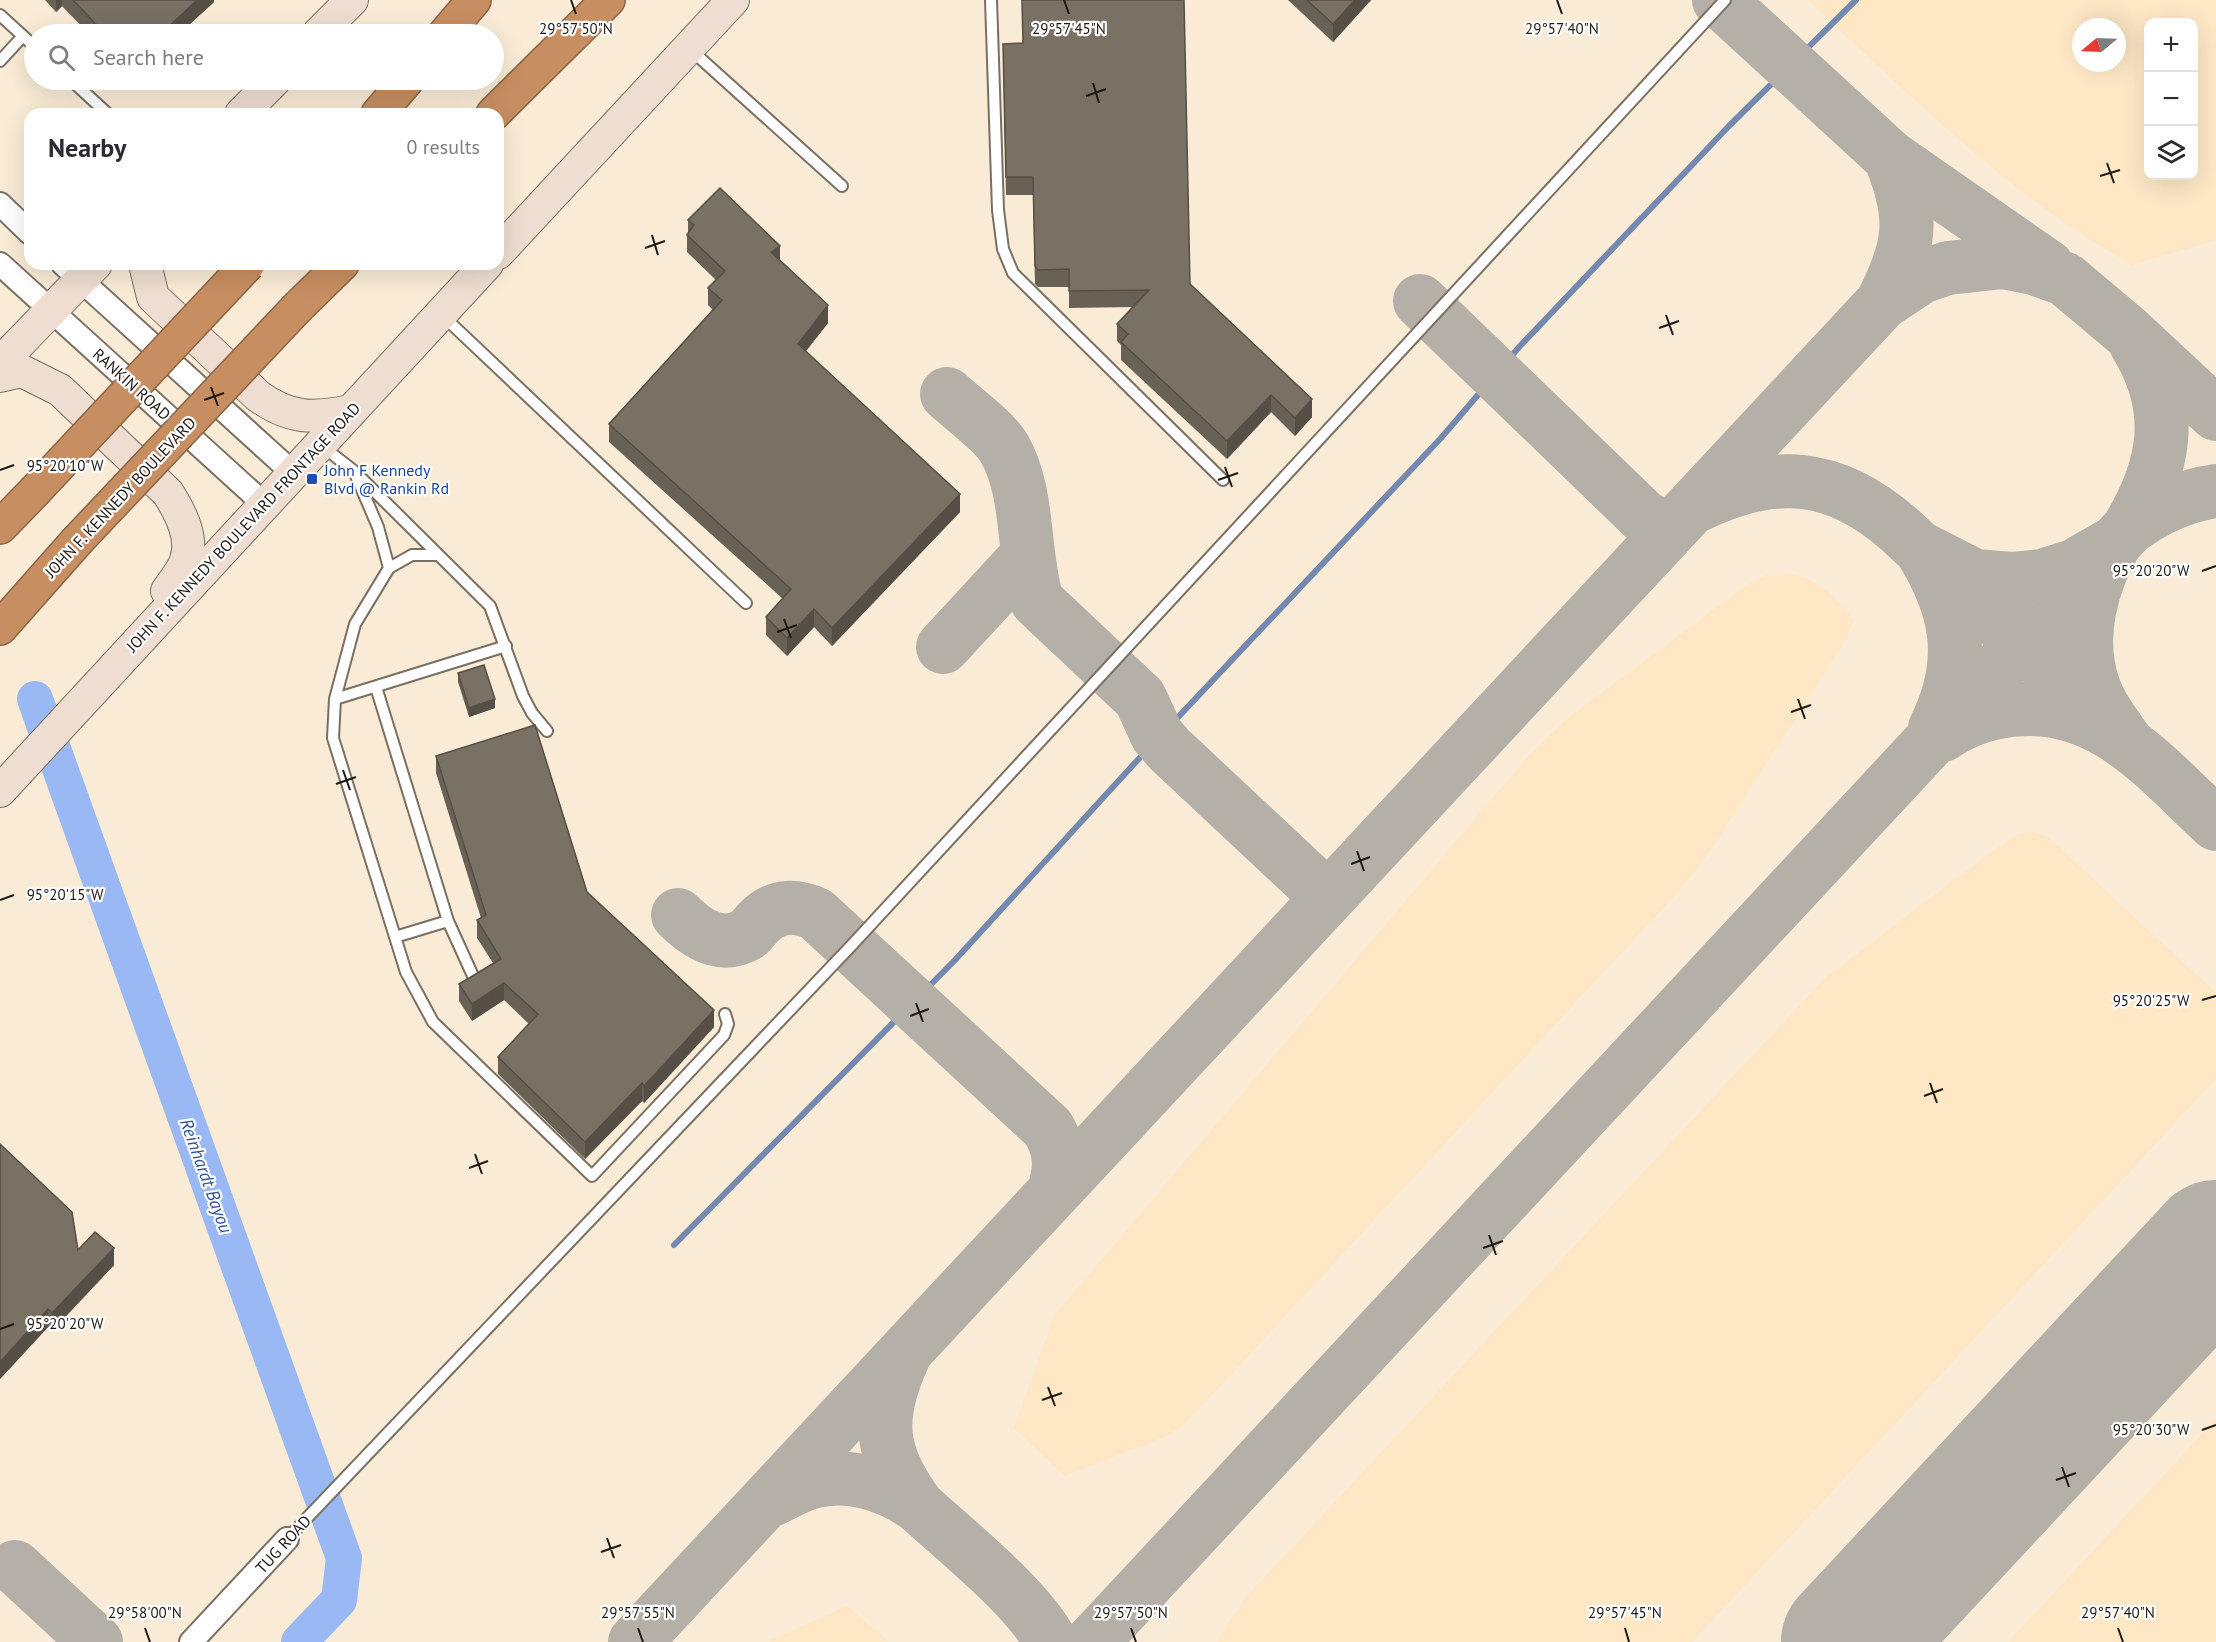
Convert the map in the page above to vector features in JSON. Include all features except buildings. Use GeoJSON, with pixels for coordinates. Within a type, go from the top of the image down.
{"type":"FeatureCollection","features":[{"type":"Feature","properties":{"kind":"highway"},"geometry":{"type":"LineString","coordinates":[[454,24],[474,0]]}},
{"type":"Feature","properties":{"kind":"highway"},"geometry":{"type":"LineString","coordinates":[[499,108],[608,0]]}},
{"type":"Feature","properties":{"kind":"highway"},"geometry":{"type":"LineString","coordinates":[[383,108],[398,90]]}},
{"type":"Feature","properties":{"kind":"highway"},"geometry":{"type":"LineString","coordinates":[[0,527],[242,270]]}},
{"type":"Feature","properties":{"kind":"highway","name":"JOHN F. KENNEDY BOULEVARD"},"geometry":{"type":"LineString","coordinates":[[0,628],[76,541],[336,270]]}},
{"type":"Feature","properties":{"kind":"street"},"geometry":{"type":"LineString","coordinates":[[328,24],[352,0]]}},
{"type":"Feature","properties":{"kind":"street"},"geometry":{"type":"LineString","coordinates":[[504,246],[733,0]]}},
{"type":"Feature","properties":{"kind":"street"},"geometry":{"type":"LineString","coordinates":[[247,108],[265,90]]}},
{"type":"Feature","properties":{"kind":"street"},"geometry":{"type":"LineString","coordinates":[[0,204],[24,227]]}},
{"type":"Feature","properties":{"kind":"street","name":"RANKIN ROAD"},"geometry":{"type":"LineString","coordinates":[[0,264],[264,504]]}},
{"type":"Feature","properties":{"kind":"street"},"geometry":{"type":"LineString","coordinates":[[0,363],[50,311],[80,270],[293,473]]}},
{"type":"Feature","properties":{"kind":"street"},"geometry":{"type":"LineString","coordinates":[[147,270],[153,297],[258,396],[276,409],[296,415],[321,417],[350,411]]}},
{"type":"Feature","properties":{"kind":"street","name":"JOHN F. KENNEDY BOULEVARD FRONTAGE ROAD"},"geometry":{"type":"LineString","coordinates":[[8,783],[130,647],[481,270]]}},
{"type":"Feature","properties":{"kind":"street"},"geometry":{"type":"LineString","coordinates":[[0,376],[22,371],[60,390],[168,493],[181,512],[187,538],[186,562],[130,647]]}},
{"type":"Feature","properties":{"kind":"street","name":"TUG ROAD"},"geometry":{"type":"LineString","coordinates":[[191,1642],[287,1539]]}},
{"type":"Feature","properties":{"kind":"lane"},"geometry":{"type":"LineString","coordinates":[[991,0],[998,210],[1003,249],[1013,273],[1223,480]]}},
{"type":"Feature","properties":{"kind":"lane","name":"TUG ROAD"},"geometry":{"type":"LineString","coordinates":[[287,1539],[851,946],[1725,0]]}},
{"type":"Feature","properties":{"kind":"lane"},"geometry":{"type":"LineString","coordinates":[[0,15],[24,36],[0,61]]}},
{"type":"Feature","properties":{"kind":"lane"},"geometry":{"type":"LineString","coordinates":[[688,48],[842,186]]}},
{"type":"Feature","properties":{"kind":"lane"},"geometry":{"type":"LineString","coordinates":[[82,90],[101,108]]}},
{"type":"Feature","properties":{"kind":"lane"},"geometry":{"type":"LineString","coordinates":[[441,314],[746,603]]}},
{"type":"Feature","properties":{"kind":"lane"},"geometry":{"type":"LineString","coordinates":[[320,444],[354,471],[489,606],[523,696],[532,713],[547,731]]}},
{"type":"Feature","properties":{"kind":"lane"},"geometry":{"type":"LineString","coordinates":[[354,471],[378,527],[389,568]]}},
{"type":"Feature","properties":{"kind":"lane"},"geometry":{"type":"LineString","coordinates":[[438,555],[412,555],[389,568],[355,624],[335,699],[333,738],[406,972],[433,1022],[592,1176],[724,1035],[728,1024],[726,1014]]}},
{"type":"Feature","properties":{"kind":"lane"},"geometry":{"type":"LineString","coordinates":[[335,699],[506,646]]}},
{"type":"Feature","properties":{"kind":"lane"},"geometry":{"type":"LineString","coordinates":[[376,687],[448,921],[473,976]]}},
{"type":"Feature","properties":{"kind":"lane"},"geometry":{"type":"LineString","coordinates":[[395,937],[448,921]]}},
{"type":"Feature","properties":{"kind":"shaded area"},"geometry":{"type":"Polygon","coordinates":[[[0,0],[2216,0],[2216,1642],[0,1642],[0,0]]]}},
{"type":"Feature","properties":{"kind":"shaded area"},"geometry":{"type":"Polygon","coordinates":[[[1808,0],[2216,0],[2216,240],[2132,265],[2086,237],[2025,194],[1930,114],[1808,0]]]}},
{"type":"Feature","properties":{"kind":"shaded area"},"geometry":{"type":"Polygon","coordinates":[[[1784,573],[1807,579],[1824,588],[1854,621],[1843,644],[1710,851],[1679,891],[1186,1423],[1166,1436],[1065,1476],[1014,1428],[1054,1316],[1530,754],[1568,718],[1745,586],[1767,575],[1784,573]]]}},
{"type":"Feature","properties":{"kind":"shaded area"},"geometry":{"type":"Polygon","coordinates":[[[2032,831],[2048,837],[2216,993],[2216,1079],[1692,1642],[1216,1642],[1245,1598],[1825,978],[1994,850],[2017,835],[2032,831]]]}},
{"type":"Feature","properties":{"kind":"shaded area"},"geometry":{"type":"Polygon","coordinates":[[[2216,1419],[2216,1642],[2008,1642],[2216,1419]]]}},
{"type":"Feature","properties":{"kind":"shaded area"},"geometry":{"type":"Polygon","coordinates":[[[847,1606],[889,1642],[767,1642],[847,1606]]]}},
{"type":"Feature","properties":{"kind":"waterway"},"geometry":{"type":"LineString","coordinates":[[674,1245],[955,960],[1133,765],[1441,438],[1520,346],[1729,126],[1856,0]]}},
{"type":"Feature","properties":{"kind":"waterway","name":"Reinhardt Bayou"},"geometry":{"type":"LineString","coordinates":[[35,699],[344,1558],[339,1600],[299,1642]]}},
{"type":"Feature","properties":{"kind":"taxiway"},"geometry":{"type":"LineString","coordinates":[[1719,0],[1890,157],[1903,197],[1906,231],[1899,265],[1882,303]]}},
{"type":"Feature","properties":{"kind":"taxiway"},"geometry":{"type":"LineString","coordinates":[[1890,157],[2048,267]]}},
{"type":"Feature","properties":{"kind":"taxiway"},"geometry":{"type":"LineString","coordinates":[[635,1642],[1882,303],[1921,277],[1948,268],[2003,262],[2034,268],[2065,279],[2128,332],[2216,414]]}},
{"type":"Feature","properties":{"kind":"taxiway"},"geometry":{"type":"LineString","coordinates":[[1420,301],[1646,519],[1664,525],[1679,521]]}},
{"type":"Feature","properties":{"kind":"taxiway"},"geometry":{"type":"LineString","coordinates":[[2136,344],[2149,368],[2157,391],[2161,414],[2161,437],[2158,460],[2151,483],[2128,529],[2169,504],[2216,491]]}},
{"type":"Feature","properties":{"kind":"taxiway"},"geometry":{"type":"LineString","coordinates":[[947,394],[1000,442],[1012,465],[1022,503],[1029,563],[1037,601],[1140,698],[1157,735],[1169,749],[1310,881],[1317,896],[1314,913]]}},
{"type":"Feature","properties":{"kind":"taxiway"},"geometry":{"type":"LineString","coordinates":[[1696,506],[1724,494],[1777,482],[1802,482],[1827,487],[1851,496],[1900,530],[2107,723]]}},
{"type":"Feature","properties":{"kind":"taxiway"},"geometry":{"type":"LineString","coordinates":[[1092,1642],[2128,529]]}},
{"type":"Feature","properties":{"kind":"taxiway"},"geometry":{"type":"LineString","coordinates":[[1935,728],[1952,680],[1955,658],[1954,636],[1943,592],[1920,548],[1975,576],[2011,579],[2042,576],[2074,566],[2116,542],[2107,558],[2094,593],[2089,611],[2086,648],[2088,667],[2099,700],[2126,741]]}},
{"type":"Feature","properties":{"kind":"taxiway"},"geometry":{"type":"LineString","coordinates":[[943,647],[1027,556]]}},
{"type":"Feature","properties":{"kind":"taxiway"},"geometry":{"type":"LineString","coordinates":[[1943,735],[1967,722],[2002,711],[2043,709],[2073,715],[2125,742],[2149,761],[2216,824]]}},
{"type":"Feature","properties":{"kind":"taxiway"},"geometry":{"type":"LineString","coordinates":[[678,915],[701,934],[710,938],[728,940],[738,939],[748,934],[767,915],[780,909],[794,908],[816,914],[1048,1128],[1056,1144],[1059,1160],[1058,1176],[1053,1193]]}},
{"type":"Feature","properties":{"kind":"taxiway"},"geometry":{"type":"LineString","coordinates":[[903,1358],[888,1399],[886,1435],[895,1469],[918,1506]]}},
{"type":"Feature","properties":{"kind":"taxiway"},"geometry":{"type":"LineString","coordinates":[[769,1501],[801,1486],[826,1479],[868,1482],[894,1492],[918,1506],[1009,1589],[1026,1607],[1051,1642]]}},
{"type":"Feature","properties":{"kind":"taxiway"},"geometry":{"type":"LineString","coordinates":[[15,1567],[96,1642]]}},
{"type":"Feature","properties":{"kind":"runway"},"geometry":{"type":"LineString","coordinates":[[1849,1642],[2216,1248]]}},
{"type":"Feature","properties":{"kind":"place","name":"John F Kennedy Blvd @ Rankin Rd"},"geometry":{"type":"Point","coordinates":[312,479]}}]}
